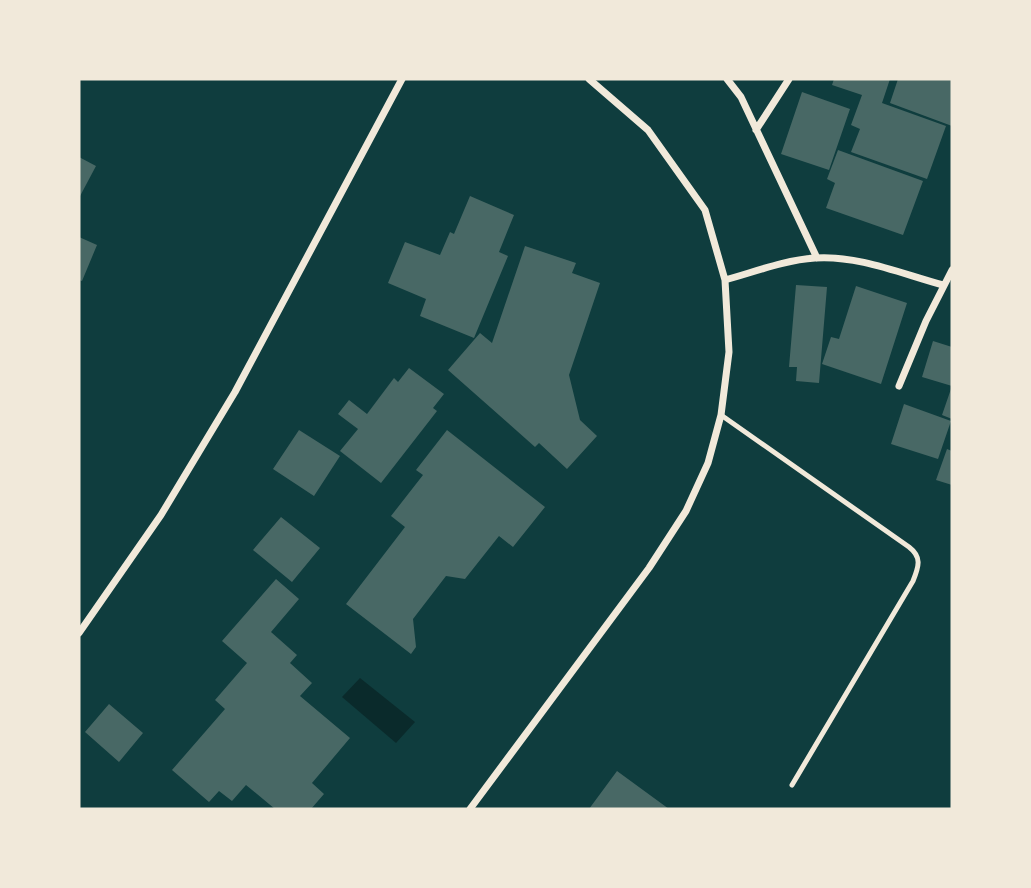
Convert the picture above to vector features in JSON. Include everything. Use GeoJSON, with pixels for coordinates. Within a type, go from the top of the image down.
{"type":"FeatureCollection","features":[{"type":"Feature","properties":{"kind":"street"},"geometry":{"type":"LineString","coordinates":[[79,633],[161,514],[235,392],[402,79]]}},
{"type":"Feature","properties":{"kind":"street"},"geometry":{"type":"LineString","coordinates":[[470,809],[649,568],[686,511],[708,463],[721,415],[729,352],[725,280],[705,210],[648,130],[589,79]]}},
{"type":"Feature","properties":{"kind":"street"},"geometry":{"type":"LineString","coordinates":[[727,79],[740,97],[817,258]]}},
{"type":"Feature","properties":{"kind":"street"},"geometry":{"type":"LineString","coordinates":[[756,130],[789,79]]}},
{"type":"Feature","properties":{"kind":"street"},"geometry":{"type":"LineString","coordinates":[[725,280],[797,260],[817,258],[856,261],[943,285]]}},
{"type":"Feature","properties":{"kind":"street"},"geometry":{"type":"LineString","coordinates":[[899,386],[952,270]]}},
{"type":"Feature","properties":{"kind":"lane"},"geometry":{"type":"LineString","coordinates":[[721,415],[909,547],[919,558],[919,568],[913,581],[792,785]]}},
{"type":"Feature","properties":{"kind":"water"},"geometry":{"type":"Polygon","coordinates":[[[360,678],[415,722],[396,743],[342,697],[360,678]]]}},
{"type":"Feature","properties":{"kind":"building"},"geometry":{"type":"Polygon","coordinates":[[[834,79],[890,79],[882,103],[946,126],[927,179],[851,152],[860,129],[851,125],[862,95],[832,85],[834,79]]]}},
{"type":"Feature","properties":{"kind":"building"},"geometry":{"type":"Polygon","coordinates":[[[898,79],[952,79],[952,126],[890,103],[898,79]]]}},
{"type":"Feature","properties":{"kind":"building"},"geometry":{"type":"Polygon","coordinates":[[[802,92],[850,109],[829,170],[781,154],[802,92]]]}},
{"type":"Feature","properties":{"kind":"building"},"geometry":{"type":"Polygon","coordinates":[[[838,150],[923,181],[903,235],[826,208],[835,183],[827,179],[838,150]]]}},
{"type":"Feature","properties":{"kind":"building"},"geometry":{"type":"Polygon","coordinates":[[[79,157],[96,166],[79,198],[79,157]]]}},
{"type":"Feature","properties":{"kind":"building"},"geometry":{"type":"Polygon","coordinates":[[[470,196],[514,215],[499,252],[508,256],[474,338],[420,316],[426,299],[388,283],[405,242],[440,255],[450,232],[454,234],[470,196]]]}},
{"type":"Feature","properties":{"kind":"building"},"geometry":{"type":"Polygon","coordinates":[[[79,237],[97,245],[82,281],[79,280],[79,237]]]}},
{"type":"Feature","properties":{"kind":"building"},"geometry":{"type":"Polygon","coordinates":[[[525,246],[576,263],[572,273],[600,283],[569,375],[580,420],[597,436],[567,469],[539,443],[535,447],[448,370],[480,333],[492,343],[525,246]]]}},
{"type":"Feature","properties":{"kind":"building"},"geometry":{"type":"Polygon","coordinates":[[[796,285],[827,287],[819,383],[796,381],[797,367],[789,367],[796,285]]]}},
{"type":"Feature","properties":{"kind":"building"},"geometry":{"type":"Polygon","coordinates":[[[856,286],[907,303],[881,384],[822,364],[831,337],[839,339],[856,286]]]}},
{"type":"Feature","properties":{"kind":"building"},"geometry":{"type":"Polygon","coordinates":[[[933,341],[952,347],[952,386],[922,377],[933,341]]]}},
{"type":"Feature","properties":{"kind":"building"},"geometry":{"type":"Polygon","coordinates":[[[409,368],[444,394],[433,408],[437,411],[381,483],[340,451],[358,429],[338,414],[349,400],[367,414],[394,378],[398,382],[409,368]]]}},
{"type":"Feature","properties":{"kind":"building"},"geometry":{"type":"Polygon","coordinates":[[[952,386],[952,419],[942,415],[952,386]]]}},
{"type":"Feature","properties":{"kind":"building"},"geometry":{"type":"Polygon","coordinates":[[[904,404],[951,421],[938,459],[891,444],[904,404]]]}},
{"type":"Feature","properties":{"kind":"building"},"geometry":{"type":"Polygon","coordinates":[[[299,430],[340,456],[314,496],[273,469],[299,430]]]}},
{"type":"Feature","properties":{"kind":"building"},"geometry":{"type":"Polygon","coordinates":[[[447,430],[545,507],[513,547],[499,536],[465,579],[446,576],[413,619],[416,647],[411,654],[346,604],[405,527],[391,516],[423,475],[416,470],[447,430]]]}},
{"type":"Feature","properties":{"kind":"building"},"geometry":{"type":"Polygon","coordinates":[[[947,449],[952,451],[952,485],[936,480],[947,449]]]}},
{"type":"Feature","properties":{"kind":"building"},"geometry":{"type":"Polygon","coordinates":[[[281,517],[320,548],[292,582],[253,550],[281,517]]]}},
{"type":"Feature","properties":{"kind":"building"},"geometry":{"type":"Polygon","coordinates":[[[276,579],[299,599],[271,632],[297,655],[290,663],[312,683],[300,696],[350,738],[312,783],[324,794],[311,809],[275,809],[246,785],[232,801],[219,791],[209,802],[172,770],[225,709],[215,700],[247,663],[222,641],[276,579]]]}},
{"type":"Feature","properties":{"kind":"building"},"geometry":{"type":"Polygon","coordinates":[[[109,704],[143,733],[119,762],[85,732],[109,704]]]}},
{"type":"Feature","properties":{"kind":"building"},"geometry":{"type":"Polygon","coordinates":[[[617,771],[669,809],[589,809],[617,771]]]}}]}
